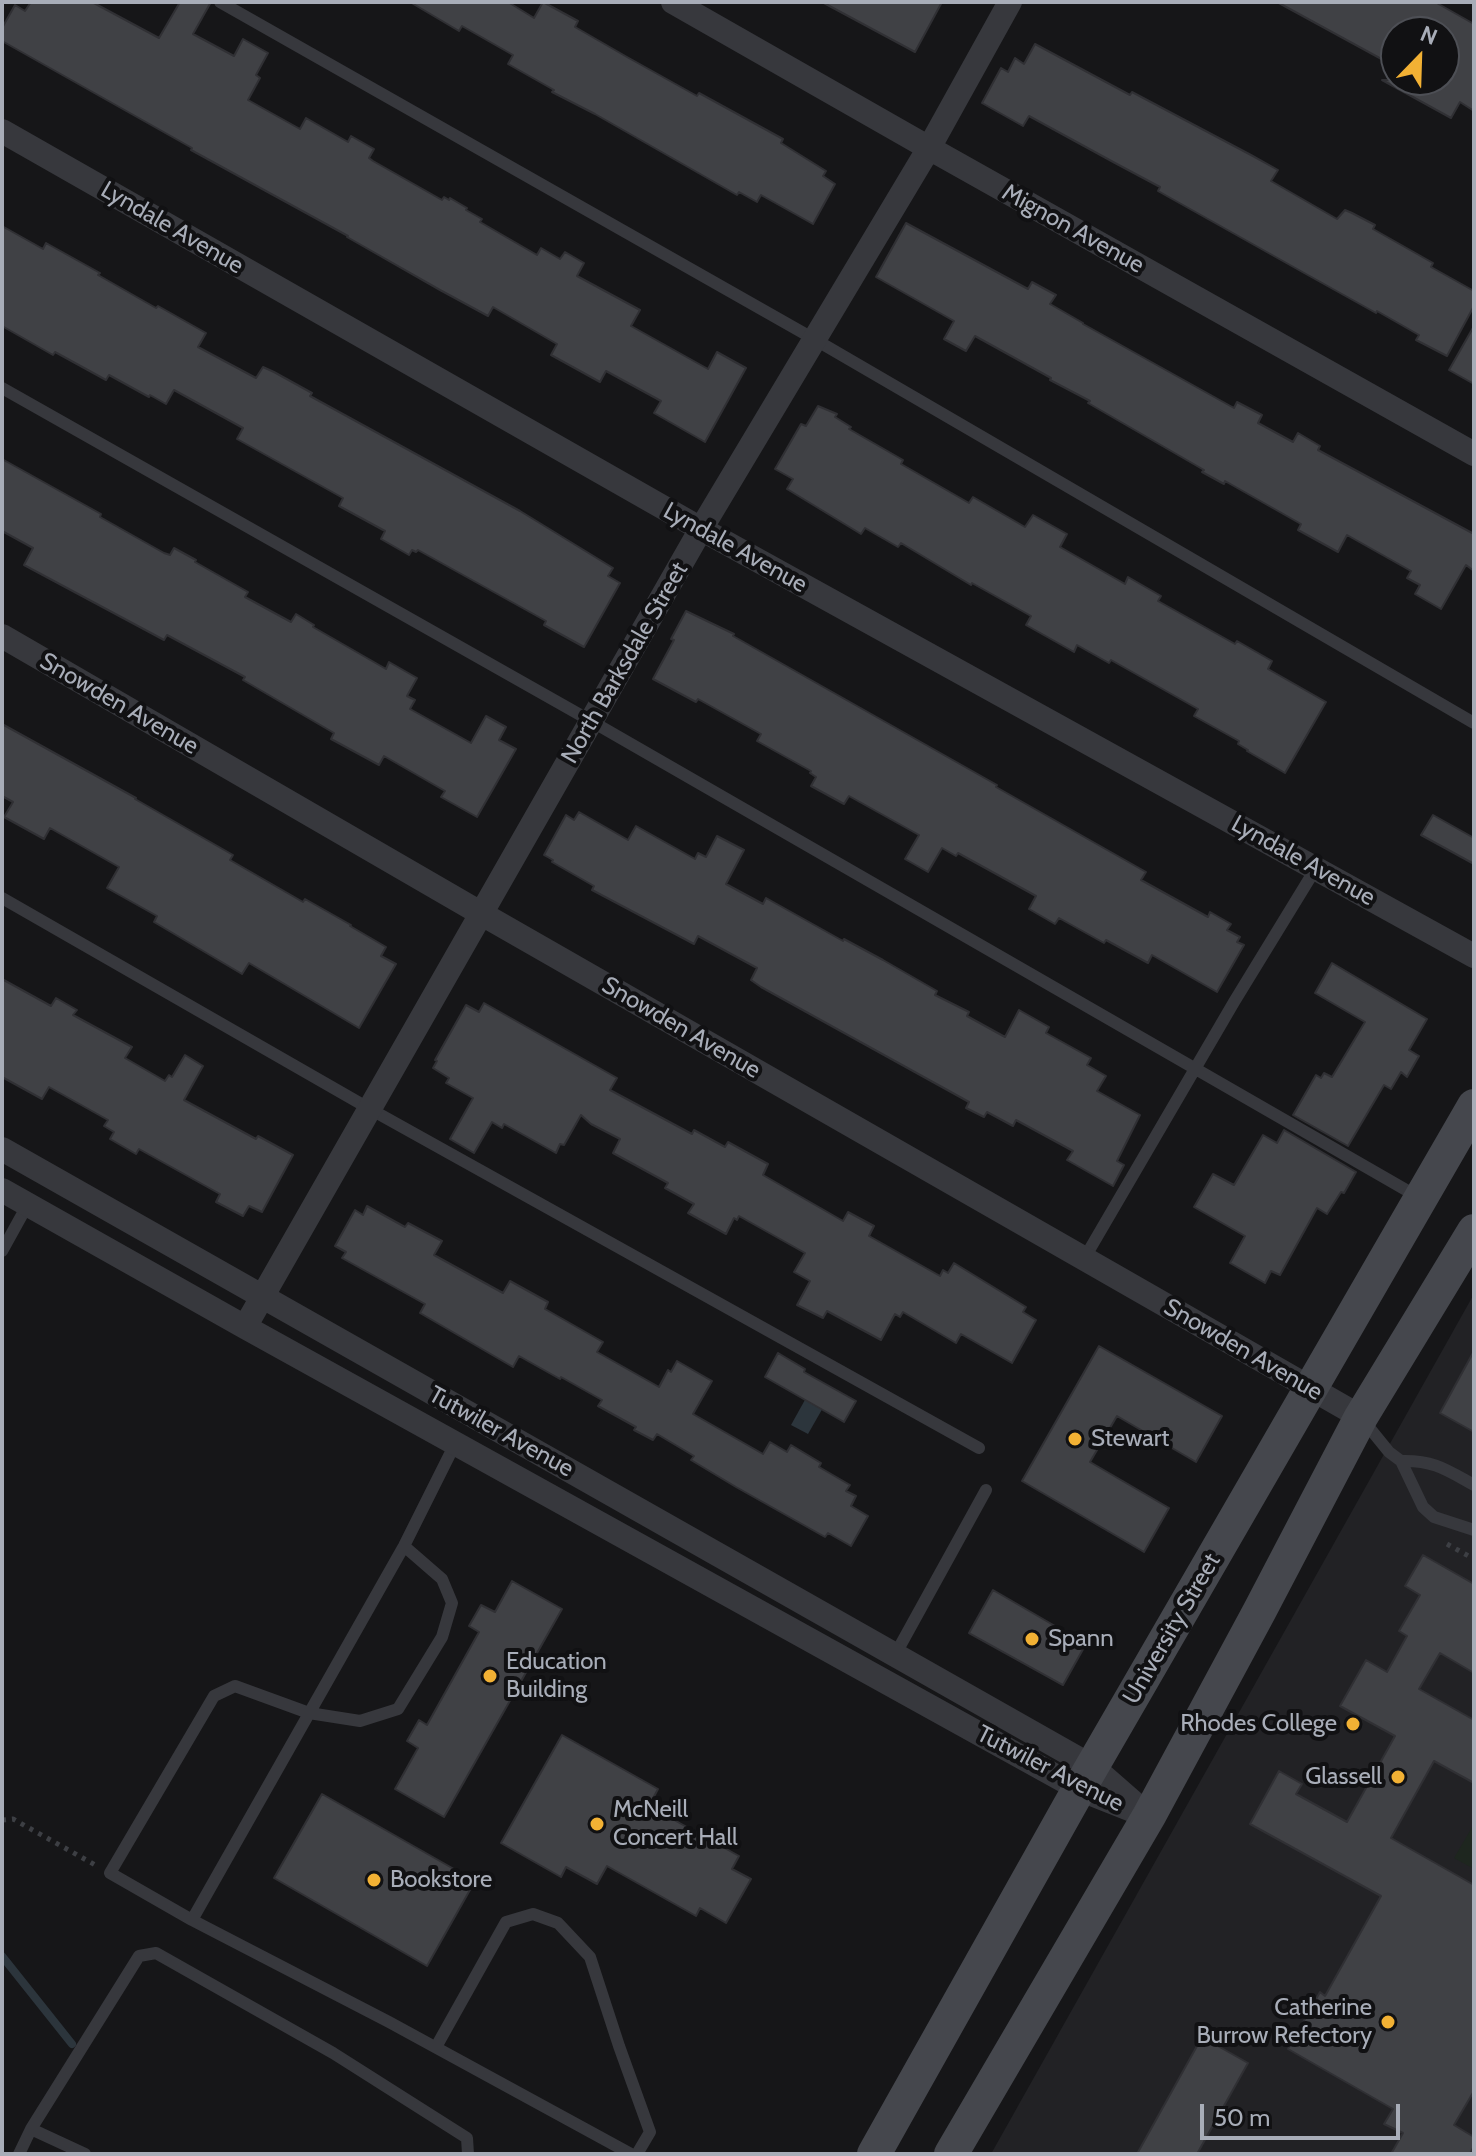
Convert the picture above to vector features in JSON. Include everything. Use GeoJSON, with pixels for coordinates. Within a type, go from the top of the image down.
{"type":"FeatureCollection","features":[{"type":"Feature","properties":{"kind":"main road","name":"University Street"},"geometry":{"type":"LineString","coordinates":[[874,2154],[1086,1778],[1474,1106]]}},
{"type":"Feature","properties":{"kind":"main road"},"geometry":{"type":"LineString","coordinates":[[951,2154],[1149,1816],[1361,1417],[1474,1231]]}},
{"type":"Feature","properties":{"kind":"street","name":"Mignon Avenue"},"geometry":{"type":"LineString","coordinates":[[673,2],[1474,454]]}},
{"type":"Feature","properties":{"kind":"street","name":"North Barksdale Street"},"geometry":{"type":"LineString","coordinates":[[245,1327],[701,529],[929,148],[1010,2]]}},
{"type":"Feature","properties":{"kind":"street","name":"Lyndale Avenue"},"geometry":{"type":"LineString","coordinates":[[2,131],[701,529],[1474,956]]}},
{"type":"Feature","properties":{"kind":"street","name":"Snowden Avenue"},"geometry":{"type":"LineString","coordinates":[[2,636],[1361,1417]]}},
{"type":"Feature","properties":{"kind":"street","name":"Tutwiler Avenue"},"geometry":{"type":"LineString","coordinates":[[2,1149],[895,1655],[1149,1816]]}},
{"type":"Feature","properties":{"kind":"street","name":"Tutwiler Avenue"},"geometry":{"type":"LineString","coordinates":[[2,1190],[656,1556],[1086,1778]]}},
{"type":"Feature","properties":{"kind":"street"},"geometry":{"type":"LineString","coordinates":[[455,1444],[471,1415]]}},
{"type":"Feature","properties":{"kind":"street"},"geometry":{"type":"LineString","coordinates":[[656,1556],[672,1529]]}},
{"type":"Feature","properties":{"kind":"lane"},"geometry":{"type":"LineString","coordinates":[[220,2],[814,339],[1474,723]]}},
{"type":"Feature","properties":{"kind":"lane"},"geometry":{"type":"LineString","coordinates":[[2,388],[591,721],[1422,1199]]}},
{"type":"Feature","properties":{"kind":"lane"},"geometry":{"type":"LineString","coordinates":[[1084,1259],[1316,868]]}},
{"type":"Feature","properties":{"kind":"lane"},"geometry":{"type":"LineString","coordinates":[[2,898],[370,1109],[979,1448]]}},
{"type":"Feature","properties":{"kind":"lane"},"geometry":{"type":"LineString","coordinates":[[2,1251],[28,1204]]}},
{"type":"Feature","properties":{"kind":"lane"},"geometry":{"type":"LineString","coordinates":[[1361,1417],[1389,1452],[1401,1461],[1423,1507],[1434,1517],[1474,1530]]}},
{"type":"Feature","properties":{"kind":"lane"},"geometry":{"type":"LineString","coordinates":[[192,1920],[404,1546],[455,1444]]}},
{"type":"Feature","properties":{"kind":"lane"},"geometry":{"type":"LineString","coordinates":[[1401,1461],[1422,1460],[1474,1485]]}},
{"type":"Feature","properties":{"kind":"lane"},"geometry":{"type":"LineString","coordinates":[[895,1655],[986,1490]]}},
{"type":"Feature","properties":{"kind":"lane"},"geometry":{"type":"LineString","coordinates":[[404,1546],[442,1579],[452,1603],[442,1637],[398,1709],[360,1721],[309,1713],[235,1686],[214,1696],[110,1873],[192,1920],[436,2047],[631,2154]]}},
{"type":"Feature","properties":{"kind":"lane"},"geometry":{"type":"LineString","coordinates":[[436,2047],[506,1922],[533,1914],[558,1923],[590,1957],[650,2132],[637,2154]]}},
{"type":"Feature","properties":{"kind":"lane"},"geometry":{"type":"LineString","coordinates":[[19,2154],[31,2129],[139,1956],[156,1953],[333,2053],[467,2138],[468,2154]]}},
{"type":"Feature","properties":{"kind":"lane"},"geometry":{"type":"LineString","coordinates":[[31,2129],[85,2154]]}},
{"type":"Feature","properties":{"kind":"path"},"geometry":{"type":"LineString","coordinates":[[1441,1540],[1474,1559]]}},
{"type":"Feature","properties":{"kind":"path"},"geometry":{"type":"LineString","coordinates":[[2,1820],[13,1819],[110,1873]]}},
{"type":"Feature","properties":{"kind":"shaded area","name":"Rhodes College"},"geometry":{"type":"Polygon","coordinates":[[[1474,1294],[1474,2154],[991,2154],[1474,1294]]]}},
{"type":"Feature","properties":{"kind":"shaded area"},"geometry":{"type":"Polygon","coordinates":[[[811,1389],[828,1399],[808,1434],[791,1425],[811,1389]]]}},
{"type":"Feature","properties":{"kind":"shaded area"},"geometry":{"type":"Polygon","coordinates":[[[1474,1824],[1474,1869],[1454,1858],[1474,1824]]]}},
{"type":"Feature","properties":{"kind":"building"},"geometry":{"type":"Polygon","coordinates":[[[31,2],[92,2],[159,38],[180,2],[211,2],[193,34],[234,56],[243,39],[268,53],[256,75],[260,78],[248,100],[300,129],[306,118],[348,142],[351,136],[374,149],[369,158],[373,161],[442,200],[444,197],[450,198],[482,219],[480,222],[537,255],[541,248],[560,259],[565,252],[584,263],[577,276],[640,310],[631,326],[708,369],[717,352],[746,368],[705,442],[654,413],[661,401],[606,371],[600,382],[551,355],[557,344],[493,307],[488,316],[440,290],[2,41],[2,28],[15,5],[25,11],[31,2]]]}},
{"type":"Feature","properties":{"kind":"building"},"geometry":{"type":"Polygon","coordinates":[[[410,2],[508,2],[534,18],[543,2],[578,21],[575,27],[627,57],[783,139],[781,143],[826,171],[823,176],[835,184],[813,224],[761,195],[757,202],[739,192],[737,195],[552,92],[554,90],[508,64],[513,55],[462,26],[459,31],[410,2]]]}},
{"type":"Feature","properties":{"kind":"building"},"geometry":{"type":"Polygon","coordinates":[[[822,2],[942,2],[915,52],[822,2]]]}},
{"type":"Feature","properties":{"kind":"building"},"geometry":{"type":"Polygon","coordinates":[[[1277,2],[1435,2],[1460,16],[1380,16],[1380,58],[1277,2]]]}},
{"type":"Feature","properties":{"kind":"building"},"geometry":{"type":"Polygon","coordinates":[[[1460,16],[1474,24],[1474,111],[1460,102],[1451,118],[1411,96],[1460,96],[1460,16]]]}},
{"type":"Feature","properties":{"kind":"building"},"geometry":{"type":"Polygon","coordinates":[[[1035,44],[1278,170],[1271,181],[1337,219],[1345,210],[1375,225],[1373,229],[1433,263],[1431,267],[1474,291],[1474,306],[1447,356],[1416,340],[1419,335],[1377,311],[1158,191],[1160,187],[1029,116],[1023,126],[982,103],[1001,68],[1008,72],[1015,58],[1024,64],[1035,44]]]}},
{"type":"Feature","properties":{"kind":"building"},"geometry":{"type":"Polygon","coordinates":[[[906,223],[1028,289],[1032,282],[1056,295],[1050,304],[1083,324],[1234,408],[1237,402],[1262,415],[1258,423],[1293,442],[1298,433],[1320,446],[1318,450],[1474,534],[1474,571],[1466,565],[1441,609],[1415,594],[1420,585],[1407,578],[1411,571],[1347,535],[1338,552],[1298,530],[1301,524],[1225,481],[1224,484],[1202,472],[1204,470],[1088,403],[1090,401],[975,336],[966,351],[944,339],[954,321],[876,277],[906,223]]]}},
{"type":"Feature","properties":{"kind":"building"},"geometry":{"type":"Polygon","coordinates":[[[2,226],[43,249],[46,243],[156,308],[158,306],[206,333],[198,347],[256,378],[263,367],[274,372],[312,393],[310,396],[520,511],[613,568],[608,576],[620,583],[584,647],[544,625],[546,621],[418,550],[412,550],[409,555],[381,539],[385,531],[339,506],[343,498],[237,439],[243,428],[174,390],[166,404],[109,375],[106,380],[2,326],[2,226]]]}},
{"type":"Feature","properties":{"kind":"building"},"geometry":{"type":"Polygon","coordinates":[[[1474,326],[1474,384],[1449,370],[1474,326]]]}},
{"type":"Feature","properties":{"kind":"building"},"geometry":{"type":"Polygon","coordinates":[[[818,406],[837,414],[835,417],[851,427],[849,429],[903,460],[901,464],[969,503],[973,497],[1025,527],[1033,515],[1067,534],[1060,547],[1125,584],[1128,577],[1161,596],[1158,601],[1272,661],[1268,669],[1326,702],[1285,773],[1247,751],[1238,744],[1239,741],[1194,716],[1198,709],[1111,660],[1109,663],[1077,645],[1074,652],[1026,625],[1031,616],[901,543],[898,547],[865,528],[861,534],[787,489],[793,479],[775,469],[801,424],[806,426],[818,406]]]}},
{"type":"Feature","properties":{"kind":"building"},"geometry":{"type":"Polygon","coordinates":[[[2,459],[164,553],[170,555],[174,548],[196,560],[248,592],[245,597],[291,622],[296,614],[386,669],[389,662],[417,678],[407,696],[415,700],[410,709],[471,743],[486,716],[506,727],[499,740],[516,749],[477,817],[441,797],[445,791],[384,756],[379,765],[331,739],[334,733],[243,680],[245,677],[167,635],[164,640],[24,565],[33,548],[2,531],[2,459]]]}},
{"type":"Feature","properties":{"kind":"building"},"geometry":{"type":"Polygon","coordinates":[[[686,611],[734,634],[1146,872],[1141,880],[1208,917],[1210,912],[1231,924],[1227,930],[1240,937],[1237,942],[1244,945],[1217,992],[1152,955],[1148,963],[1059,918],[1055,924],[1029,909],[1036,896],[958,853],[956,856],[942,848],[928,872],[905,859],[919,835],[849,796],[844,804],[811,786],[816,777],[811,771],[757,741],[761,734],[698,699],[696,702],[653,679],[686,611]]]}},
{"type":"Feature","properties":{"kind":"building"},"geometry":{"type":"Polygon","coordinates":[[[2,724],[136,798],[233,855],[230,860],[303,902],[305,899],[386,947],[381,956],[396,964],[359,1028],[249,963],[242,974],[154,922],[157,916],[107,888],[119,867],[50,828],[44,839],[4,817],[13,802],[2,796],[2,724]]]}},
{"type":"Feature","properties":{"kind":"building"},"geometry":{"type":"Polygon","coordinates":[[[579,812],[628,840],[636,826],[695,859],[698,853],[706,857],[717,836],[744,850],[726,884],[763,904],[766,898],[883,960],[937,991],[935,995],[969,1012],[967,1016],[1005,1037],[1019,1010],[1049,1027],[1046,1033],[1091,1058],[1087,1065],[1106,1076],[1097,1091],[1140,1115],[1117,1161],[1124,1165],[1113,1186],[1067,1160],[1073,1151],[1016,1120],[1013,1126],[987,1112],[984,1117],[966,1108],[969,1102],[761,987],[751,980],[757,968],[698,936],[694,944],[592,890],[594,886],[552,862],[544,855],[566,815],[574,820],[579,812]]]}},
{"type":"Feature","properties":{"kind":"building"},"geometry":{"type":"Polygon","coordinates":[[[1433,815],[1474,838],[1474,864],[1421,835],[1433,815]]]}},
{"type":"Feature","properties":{"kind":"building"},"geometry":{"type":"Polygon","coordinates":[[[1332,963],[1427,1019],[1409,1050],[1419,1056],[1407,1077],[1401,1072],[1391,1089],[1384,1085],[1348,1146],[1293,1115],[1316,1075],[1321,1078],[1324,1073],[1332,1077],[1365,1022],[1315,993],[1332,963]]]}},
{"type":"Feature","properties":{"kind":"building"},"geometry":{"type":"Polygon","coordinates":[[[2,979],[51,1006],[56,998],[77,1010],[73,1015],[132,1047],[125,1058],[165,1081],[169,1075],[172,1077],[185,1055],[203,1066],[184,1100],[293,1155],[262,1212],[249,1206],[243,1216],[216,1202],[220,1194],[139,1149],[136,1154],[110,1139],[114,1132],[104,1126],[108,1120],[49,1087],[42,1099],[2,1077],[2,979]]]}},
{"type":"Feature","properties":{"kind":"building"},"geometry":{"type":"Polygon","coordinates":[[[484,1003],[617,1078],[610,1090],[692,1134],[694,1130],[725,1147],[728,1142],[768,1164],[763,1175],[843,1221],[848,1212],[874,1226],[869,1236],[940,1276],[943,1270],[948,1273],[954,1263],[1026,1307],[1023,1312],[1036,1320],[1012,1363],[961,1334],[956,1343],[903,1312],[900,1317],[895,1314],[881,1340],[827,1311],[823,1318],[797,1305],[810,1281],[794,1272],[805,1253],[739,1216],[737,1220],[734,1218],[726,1234],[688,1213],[694,1204],[665,1188],[668,1183],[613,1153],[620,1139],[591,1124],[581,1115],[556,1153],[504,1124],[502,1128],[492,1122],[474,1153],[450,1139],[473,1098],[446,1083],[449,1078],[433,1068],[435,1060],[466,1005],[479,1012],[484,1003]]]}},
{"type":"Feature","properties":{"kind":"building"},"geometry":{"type":"Polygon","coordinates":[[[1284,1130],[1356,1172],[1327,1214],[1317,1208],[1280,1275],[1271,1271],[1265,1283],[1230,1263],[1245,1236],[1194,1207],[1213,1174],[1234,1185],[1263,1135],[1277,1143],[1284,1130]]]}},
{"type":"Feature","properties":{"kind":"building"},"geometry":{"type":"Polygon","coordinates":[[[367,1206],[405,1227],[408,1223],[442,1241],[434,1255],[503,1293],[510,1281],[548,1302],[545,1309],[603,1342],[597,1352],[659,1387],[677,1361],[712,1381],[693,1414],[763,1454],[770,1442],[787,1452],[791,1445],[821,1463],[819,1467],[850,1485],[846,1491],[856,1496],[851,1506],[868,1516],[851,1546],[828,1533],[825,1537],[736,1487],[691,1460],[694,1456],[657,1434],[653,1440],[634,1430],[636,1427],[598,1406],[602,1400],[561,1377],[519,1356],[513,1367],[420,1313],[425,1304],[342,1258],[346,1252],[335,1246],[355,1210],[363,1215],[367,1206]]]}},
{"type":"Feature","properties":{"kind":"building","name":"Stewart"},"geometry":{"type":"Polygon","coordinates":[[[1099,1346],[1222,1416],[1196,1462],[1117,1416],[1090,1462],[1169,1508],[1144,1552],[1022,1481],[1099,1346]]]}},
{"type":"Feature","properties":{"kind":"building"},"geometry":{"type":"Polygon","coordinates":[[[1474,1351],[1474,1432],[1440,1413],[1474,1351]]]}},
{"type":"Feature","properties":{"kind":"building"},"geometry":{"type":"Polygon","coordinates":[[[778,1353],[805,1369],[804,1372],[856,1401],[844,1422],[765,1377],[778,1353]]]}},
{"type":"Feature","properties":{"kind":"building"},"geometry":{"type":"Polygon","coordinates":[[[1423,1555],[1474,1584],[1474,1673],[1440,1653],[1419,1689],[1474,1720],[1474,1783],[1434,1761],[1391,1838],[1474,1885],[1474,2091],[1454,2125],[1474,2137],[1470,2154],[1391,2154],[1403,2133],[1384,2124],[1393,2109],[1288,2049],[1320,1992],[1325,1996],[1381,1896],[1250,1824],[1279,1771],[1302,1784],[1296,1794],[1347,1822],[1395,1736],[1340,1706],[1366,1660],[1387,1672],[1407,1636],[1399,1631],[1420,1595],[1405,1586],[1423,1555]]]}},
{"type":"Feature","properties":{"kind":"building","name":"Education Building"},"geometry":{"type":"Polygon","coordinates":[[[512,1581],[562,1609],[444,1817],[395,1789],[418,1748],[407,1741],[419,1720],[427,1725],[479,1632],[469,1626],[481,1605],[495,1612],[512,1581]]]}},
{"type":"Feature","properties":{"kind":"building","name":"Spann"},"geometry":{"type":"Polygon","coordinates":[[[993,1590],[1086,1644],[1063,1685],[969,1633],[993,1590]]]}},
{"type":"Feature","properties":{"kind":"building","name":"McNeill Concert Hall"},"geometry":{"type":"Polygon","coordinates":[[[562,1735],[658,1789],[649,1806],[739,1856],[732,1869],[751,1879],[726,1923],[700,1908],[696,1916],[607,1866],[597,1884],[566,1867],[561,1877],[501,1843],[562,1735]]]}},
{"type":"Feature","properties":{"kind":"building","name":"Bookstore"},"geometry":{"type":"Polygon","coordinates":[[[322,1794],[475,1881],[427,1966],[274,1878],[322,1794]]]}},
{"type":"Feature","properties":{"kind":"building"},"geometry":{"type":"Polygon","coordinates":[[[1202,2037],[1248,2063],[1197,2154],[1137,2154],[1202,2037]]]}},
{"type":"Feature","properties":{"kind":"waterway"},"geometry":{"type":"LineString","coordinates":[[2,1956],[72,2044]]}},
{"type":"Feature","properties":{"kind":"place","name":"Stewart"},"geometry":{"type":"Point","coordinates":[1075,1439]}},
{"type":"Feature","properties":{"kind":"place","name":"Spann"},"geometry":{"type":"Point","coordinates":[1032,1639]}},
{"type":"Feature","properties":{"kind":"place","name":"Education Building"},"geometry":{"type":"Point","coordinates":[490,1676]}},
{"type":"Feature","properties":{"kind":"place","name":"Rhodes College"},"geometry":{"type":"Point","coordinates":[1353,1724]}},
{"type":"Feature","properties":{"kind":"place","name":"Glassell"},"geometry":{"type":"Point","coordinates":[1398,1777]}},
{"type":"Feature","properties":{"kind":"place","name":"McNeill Concert Hall"},"geometry":{"type":"Point","coordinates":[597,1824]}},
{"type":"Feature","properties":{"kind":"place","name":"Bookstore"},"geometry":{"type":"Point","coordinates":[374,1880]}},
{"type":"Feature","properties":{"kind":"place","name":"Catherine Burrow Refectory"},"geometry":{"type":"Point","coordinates":[1388,2022]}}]}
